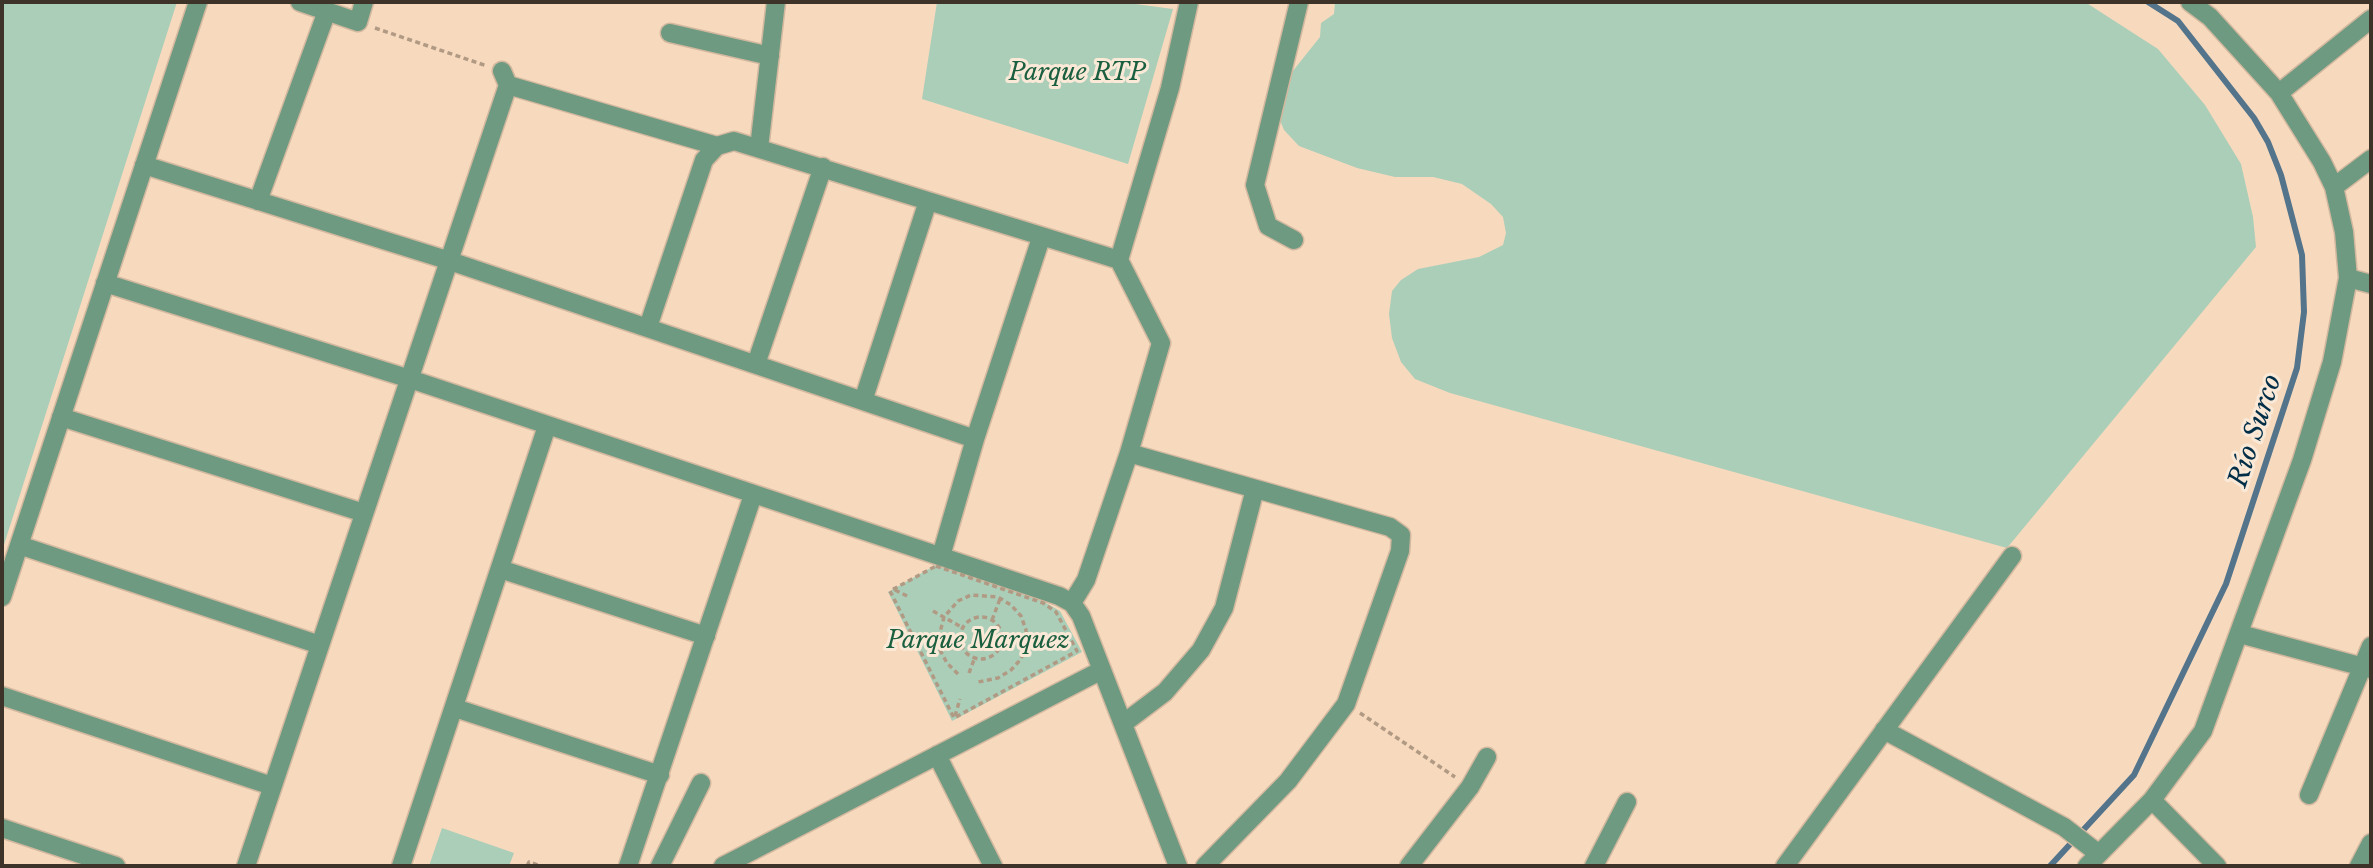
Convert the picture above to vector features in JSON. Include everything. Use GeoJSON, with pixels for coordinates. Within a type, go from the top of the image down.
{"type":"FeatureCollection","features":[{"type":"Feature","properties":{"kind":"street"},"geometry":{"type":"LineString","coordinates":[[2,597],[198,2]]}},
{"type":"Feature","properties":{"kind":"street"},"geometry":{"type":"LineString","coordinates":[[300,2],[358,22],[364,2]]}},
{"type":"Feature","properties":{"kind":"street"},"geometry":{"type":"LineString","coordinates":[[759,148],[776,2]]}},
{"type":"Feature","properties":{"kind":"street"},"geometry":{"type":"LineString","coordinates":[[1072,603],[1086,580],[1129,453],[1161,343],[1119,260],[1148,169],[1189,2]]}},
{"type":"Feature","properties":{"kind":"street"},"geometry":{"type":"LineString","coordinates":[[1294,240],[1268,226],[1255,185],[1299,2]]}},
{"type":"Feature","properties":{"kind":"street"},"geometry":{"type":"LineString","coordinates":[[1884,730],[2070,831],[2091,855],[2152,800],[2203,731],[2240,634],[2332,362],[2348,278],[2344,232],[2334,187],[2279,93],[2210,17],[2190,2]]}},
{"type":"Feature","properties":{"kind":"street"},"geometry":{"type":"LineString","coordinates":[[258,201],[327,11]]}},
{"type":"Feature","properties":{"kind":"street"},"geometry":{"type":"LineString","coordinates":[[2279,93],[2371,19]]}},
{"type":"Feature","properties":{"kind":"street"},"geometry":{"type":"LineString","coordinates":[[670,33],[770,56]]}},
{"type":"Feature","properties":{"kind":"street"},"geometry":{"type":"LineString","coordinates":[[246,866],[450,261],[505,78],[717,146]]}},
{"type":"Feature","properties":{"kind":"street"},"geometry":{"type":"LineString","coordinates":[[648,327],[704,160],[717,146],[734,141],[1119,260]]}},
{"type":"Feature","properties":{"kind":"street"},"geometry":{"type":"LineString","coordinates":[[2334,187],[2371,159]]}},
{"type":"Feature","properties":{"kind":"street"},"geometry":{"type":"LineString","coordinates":[[144,165],[450,261],[975,439]]}},
{"type":"Feature","properties":{"kind":"street"},"geometry":{"type":"LineString","coordinates":[[756,364],[823,167]]}},
{"type":"Feature","properties":{"kind":"street"},"geometry":{"type":"LineString","coordinates":[[863,401],[928,201]]}},
{"type":"Feature","properties":{"kind":"street"},"geometry":{"type":"LineString","coordinates":[[941,556],[975,439],[1041,238]]}},
{"type":"Feature","properties":{"kind":"street"},"geometry":{"type":"LineString","coordinates":[[2348,278],[2371,284]]}},
{"type":"Feature","properties":{"kind":"street"},"geometry":{"type":"LineString","coordinates":[[105,283],[410,379],[941,556],[1006,584],[1059,596],[1072,603],[1081,616],[1178,866]]}},
{"type":"Feature","properties":{"kind":"street"},"geometry":{"type":"LineString","coordinates":[[61,417],[364,513]]}},
{"type":"Feature","properties":{"kind":"street"},"geometry":{"type":"LineString","coordinates":[[401,866],[547,426]]}},
{"type":"Feature","properties":{"kind":"street"},"geometry":{"type":"LineString","coordinates":[[1129,453],[1390,527],[1401,535],[1401,551],[1346,704],[1288,781],[1205,866]]}},
{"type":"Feature","properties":{"kind":"street"},"geometry":{"type":"LineString","coordinates":[[1124,723],[1165,692],[1201,650],[1224,608],[1255,489]]}},
{"type":"Feature","properties":{"kind":"street"},"geometry":{"type":"LineString","coordinates":[[628,866],[753,495]]}},
{"type":"Feature","properties":{"kind":"street"},"geometry":{"type":"LineString","coordinates":[[19,545],[320,645]]}},
{"type":"Feature","properties":{"kind":"street"},"geometry":{"type":"LineString","coordinates":[[1785,866],[2012,556]]}},
{"type":"Feature","properties":{"kind":"street"},"geometry":{"type":"LineString","coordinates":[[500,569],[706,636]]}},
{"type":"Feature","properties":{"kind":"street"},"geometry":{"type":"LineString","coordinates":[[2240,634],[2368,668]]}},
{"type":"Feature","properties":{"kind":"street"},"geometry":{"type":"LineString","coordinates":[[2309,795],[2368,668],[2371,646]]}},
{"type":"Feature","properties":{"kind":"street"},"geometry":{"type":"LineString","coordinates":[[723,866],[1102,670]]}},
{"type":"Feature","properties":{"kind":"street"},"geometry":{"type":"LineString","coordinates":[[2,696],[272,786]]}},
{"type":"Feature","properties":{"kind":"street"},"geometry":{"type":"LineString","coordinates":[[455,708],[660,775]]}},
{"type":"Feature","properties":{"kind":"street"},"geometry":{"type":"LineString","coordinates":[[937,755],[993,866]]}},
{"type":"Feature","properties":{"kind":"street"},"geometry":{"type":"LineString","coordinates":[[1409,866],[1470,787],[1488,757]]}},
{"type":"Feature","properties":{"kind":"street"},"geometry":{"type":"LineString","coordinates":[[660,866],[701,783]]}},
{"type":"Feature","properties":{"kind":"street"},"geometry":{"type":"LineString","coordinates":[[2152,800],[2217,866]]}},
{"type":"Feature","properties":{"kind":"street"},"geometry":{"type":"LineString","coordinates":[[1594,866],[1627,802]]}},
{"type":"Feature","properties":{"kind":"street"},"geometry":{"type":"LineString","coordinates":[[2,828],[116,866]]}},
{"type":"Feature","properties":{"kind":"street"},"geometry":{"type":"LineString","coordinates":[[2359,866],[2371,842]]}},
{"type":"Feature","properties":{"kind":"path"},"geometry":{"type":"LineString","coordinates":[[358,22],[505,78]]}},
{"type":"Feature","properties":{"kind":"path"},"geometry":{"type":"LineString","coordinates":[[936,566],[1006,584],[1044,603],[1056,612],[1077,651],[954,718],[890,592],[936,566]]}},
{"type":"Feature","properties":{"kind":"path"},"geometry":{"type":"LineString","coordinates":[[992,620],[1006,584]]}},
{"type":"Feature","properties":{"kind":"path"},"geometry":{"type":"LineString","coordinates":[[894,590],[909,597]]}},
{"type":"Feature","properties":{"kind":"path"},"geometry":{"type":"LineString","coordinates":[[958,674],[947,663],[940,650],[939,636],[944,617],[958,601],[971,596],[985,594],[1000,598],[1021,616],[1026,641],[1021,659],[1011,670],[998,678],[978,682]]}},
{"type":"Feature","properties":{"kind":"path"},"geometry":{"type":"LineString","coordinates":[[933,611],[963,628]]}},
{"type":"Feature","properties":{"kind":"path"},"geometry":{"type":"LineString","coordinates":[[978,617],[992,620],[1001,631],[1002,641],[992,656],[975,657],[963,648],[963,628],[978,617]]}},
{"type":"Feature","properties":{"kind":"path"},"geometry":{"type":"LineString","coordinates":[[1002,641],[1035,640]]}},
{"type":"Feature","properties":{"kind":"path"},"geometry":{"type":"LineString","coordinates":[[1063,642],[1073,642]]}},
{"type":"Feature","properties":{"kind":"path"},"geometry":{"type":"LineString","coordinates":[[969,673],[975,657]]}},
{"type":"Feature","properties":{"kind":"path"},"geometry":{"type":"LineString","coordinates":[[954,718],[960,699]]}},
{"type":"Feature","properties":{"kind":"path"},"geometry":{"type":"LineString","coordinates":[[1346,704],[1470,787]]}},
{"type":"Feature","properties":{"kind":"path"},"geometry":{"type":"LineString","coordinates":[[527,866],[528,862],[541,866]]}},
{"type":"Feature","properties":{"kind":"green space"},"geometry":{"type":"Polygon","coordinates":[[[2,2],[177,2],[2,551],[2,2]]]}},
{"type":"Feature","properties":{"kind":"green space","name":"Parque RTP"},"geometry":{"type":"Polygon","coordinates":[[[937,2],[1120,2],[1173,9],[1128,164],[922,99],[937,2]]]}},
{"type":"Feature","properties":{"kind":"green space"},"geometry":{"type":"Polygon","coordinates":[[[1335,2],[2085,2],[2158,49],[2205,105],[2241,164],[2253,217],[2256,247],[2007,548],[1450,393],[1415,379],[1401,362],[1392,338],[1389,314],[1392,291],[1401,280],[1418,269],[1479,257],[1503,245],[1506,233],[1503,217],[1491,204],[1462,184],[1433,177],[1395,177],[1357,168],[1299,146],[1284,130],[1278,115],[1288,77],[1320,37],[1321,23],[1334,14],[1335,2]]]}},
{"type":"Feature","properties":{"kind":"green space","name":"Parque Marquez"},"geometry":{"type":"Polygon","coordinates":[[[936,565],[1037,598],[1060,611],[1082,652],[952,721],[888,592],[936,565]]]}},
{"type":"Feature","properties":{"kind":"green space"},"geometry":{"type":"Polygon","coordinates":[[[442,828],[514,853],[509,866],[429,866],[442,828]]]}},
{"type":"Feature","properties":{"kind":"waterway","name":"Río Surco"},"geometry":{"type":"LineString","coordinates":[[2050,866],[2134,775],[2226,584],[2297,368],[2304,312],[2302,255],[2281,175],[2268,142],[2254,118],[2178,21],[2148,2]]}}]}
